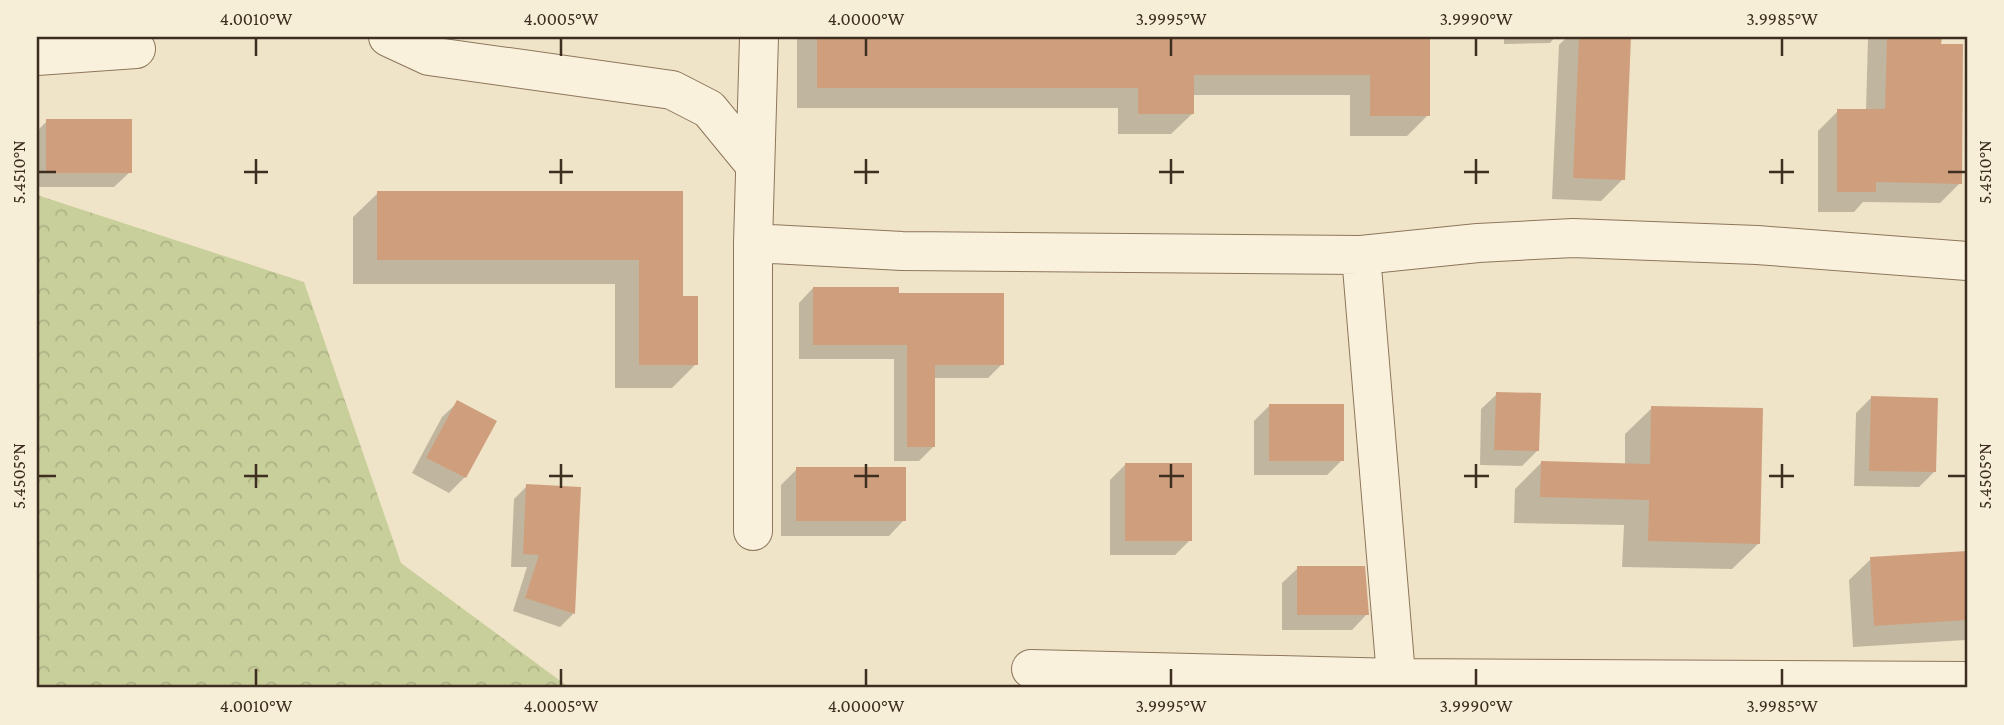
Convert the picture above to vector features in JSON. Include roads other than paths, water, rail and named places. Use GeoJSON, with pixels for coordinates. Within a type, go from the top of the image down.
{"type":"FeatureCollection","features":[{"type":"Feature","properties":{"kind":"street"},"geometry":{"type":"LineString","coordinates":[[388,37],[429,56],[672,90],[709,109],[755,165]]}},
{"type":"Feature","properties":{"kind":"street"},"geometry":{"type":"LineString","coordinates":[[753,531],[753,243],[759,37]]}},
{"type":"Feature","properties":{"kind":"street"},"geometry":{"type":"LineString","coordinates":[[37,56],[136,48]]}},
{"type":"Feature","properties":{"kind":"street"},"geometry":{"type":"LineString","coordinates":[[753,243],[902,251],[1361,255],[1478,243],[1573,238],[1757,245],[1967,261]]}},
{"type":"Feature","properties":{"kind":"street"},"geometry":{"type":"LineString","coordinates":[[1361,255],[1398,683]]}},
{"type":"Feature","properties":{"kind":"street"},"geometry":{"type":"LineString","coordinates":[[1031,669],[1398,683],[1967,681]]}}]}
